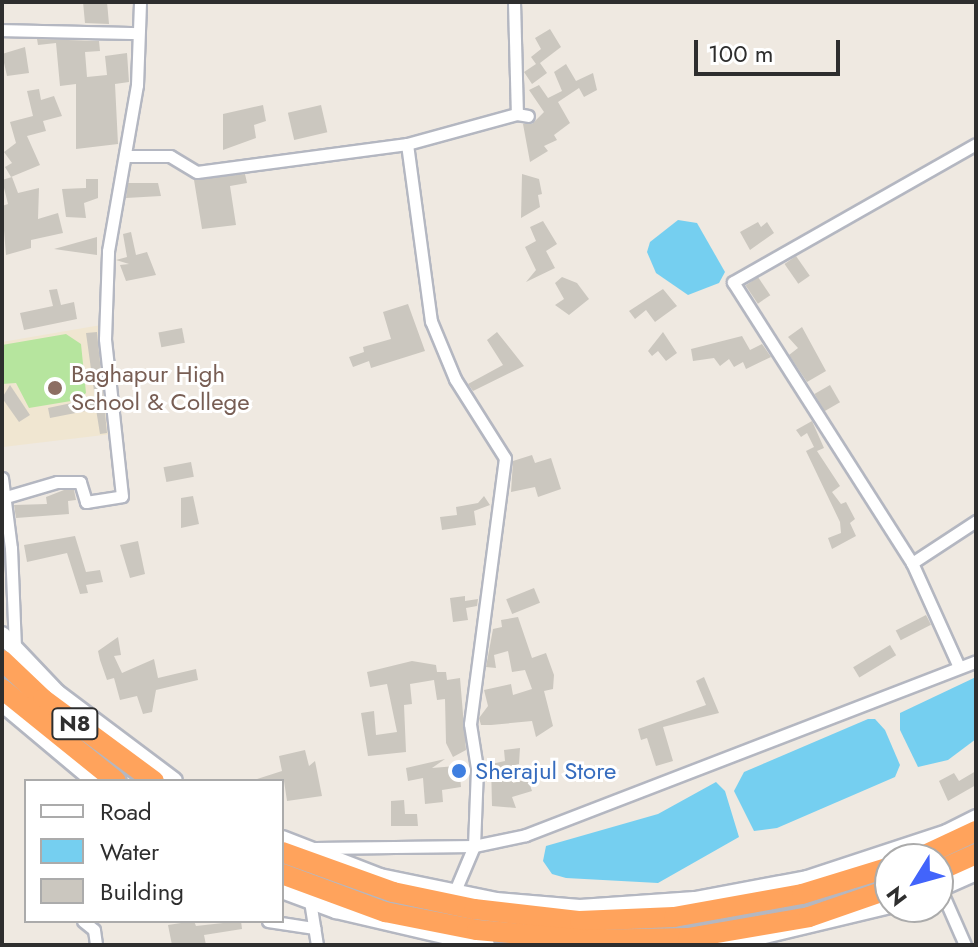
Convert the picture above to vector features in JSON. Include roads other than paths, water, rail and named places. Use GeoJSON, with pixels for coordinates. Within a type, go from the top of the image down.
{"type":"FeatureCollection","features":[{"type":"Feature","properties":{"kind":"highway","name":"N8"},"geometry":{"type":"LineString","coordinates":[[8,654],[54,707],[151,779]]}},
{"type":"Feature","properties":{"kind":"highway","name":"N8"},"geometry":{"type":"LineString","coordinates":[[2,689],[114,779]]}},
{"type":"Feature","properties":{"kind":"highway"},"geometry":{"type":"LineString","coordinates":[[950,843],[976,831]]}},
{"type":"Feature","properties":{"kind":"highway"},"geometry":{"type":"LineString","coordinates":[[284,853],[393,892],[474,909],[580,921],[688,914],[802,894],[874,872]]}},
{"type":"Feature","properties":{"kind":"highway"},"geometry":{"type":"LineString","coordinates":[[954,871],[976,854]]}},
{"type":"Feature","properties":{"kind":"highway"},"geometry":{"type":"LineString","coordinates":[[284,875],[385,912],[477,930],[588,940],[688,938],[809,917],[874,895]]}},
{"type":"Feature","properties":{"kind":"street"},"geometry":{"type":"LineString","coordinates":[[6,497],[57,482],[80,482],[86,502],[121,498],[105,339],[108,251],[128,156],[137,85],[136,33],[140,2]]}},
{"type":"Feature","properties":{"kind":"street"},"geometry":{"type":"LineString","coordinates":[[128,156],[170,156],[197,172],[407,144],[523,115],[514,2]]}},
{"type":"Feature","properties":{"kind":"street"},"geometry":{"type":"LineString","coordinates":[[2,30],[136,33]]}},
{"type":"Feature","properties":{"kind":"street"},"geometry":{"type":"LineString","coordinates":[[407,144],[431,321],[455,379],[505,458],[470,724],[477,768],[474,846],[455,891]]}},
{"type":"Feature","properties":{"kind":"street"},"geometry":{"type":"LineString","coordinates":[[959,667],[912,563],[733,282],[976,144]]}},
{"type":"Feature","properties":{"kind":"street"},"geometry":{"type":"LineString","coordinates":[[2,478],[6,497],[8,654]]}},
{"type":"Feature","properties":{"kind":"street"},"geometry":{"type":"LineString","coordinates":[[912,563],[976,521]]}},
{"type":"Feature","properties":{"kind":"street"},"geometry":{"type":"LineString","coordinates":[[2,635],[8,654],[171,779]]}},
{"type":"Feature","properties":{"kind":"street"},"geometry":{"type":"LineString","coordinates":[[306,849],[474,846],[526,835],[976,661]]}},
{"type":"Feature","properties":{"kind":"street"},"geometry":{"type":"LineString","coordinates":[[2,703],[93,779]]}},
{"type":"Feature","properties":{"kind":"street"},"geometry":{"type":"LineString","coordinates":[[284,840],[380,877],[580,908],[695,900],[807,879],[947,833],[976,818]]}},
{"type":"Feature","properties":{"kind":"street"},"geometry":{"type":"LineString","coordinates":[[954,879],[976,872]]}},
{"type":"Feature","properties":{"kind":"street"},"geometry":{"type":"LineString","coordinates":[[284,891],[310,901],[476,944]]}},
{"type":"Feature","properties":{"kind":"street"},"geometry":{"type":"LineString","coordinates":[[310,901],[317,945]]}},
{"type":"Feature","properties":{"kind":"street"},"geometry":{"type":"LineString","coordinates":[[723,945],[874,909]]}},
{"type":"Feature","properties":{"kind":"street"},"geometry":{"type":"LineString","coordinates":[[954,919],[965,945]]}},
{"type":"Feature","properties":{"kind":"street"},"geometry":{"type":"LineString","coordinates":[[85,923],[94,930],[96,945]]}},
{"type":"Feature","properties":{"kind":"street"},"geometry":{"type":"LineString","coordinates":[[281,923],[314,928]]}},
{"type":"Feature","properties":{"kind":"water"},"geometry":{"type":"Polygon","coordinates":[[[678,220],[697,223],[725,272],[719,283],[688,295],[656,273],[647,252],[650,242],[678,220]]]}},
{"type":"Feature","properties":{"kind":"water"},"geometry":{"type":"Polygon","coordinates":[[[976,677],[976,739],[948,760],[918,767],[900,730],[900,713],[976,677]]]}},
{"type":"Feature","properties":{"kind":"water"},"geometry":{"type":"Polygon","coordinates":[[[868,719],[875,719],[885,730],[900,765],[895,777],[777,828],[754,831],[734,791],[744,772],[868,719]]]}},
{"type":"Feature","properties":{"kind":"water"},"geometry":{"type":"Polygon","coordinates":[[[716,782],[725,791],[739,837],[658,883],[566,878],[552,874],[543,861],[546,846],[658,814],[716,782]]]}},
{"type":"Feature","properties":{"kind":"place","name":"Baghapur High School & College"},"geometry":{"type":"Point","coordinates":[55,388]}},
{"type":"Feature","properties":{"kind":"place","name":"Sherajul Store"},"geometry":{"type":"Point","coordinates":[459,771]}}]}
